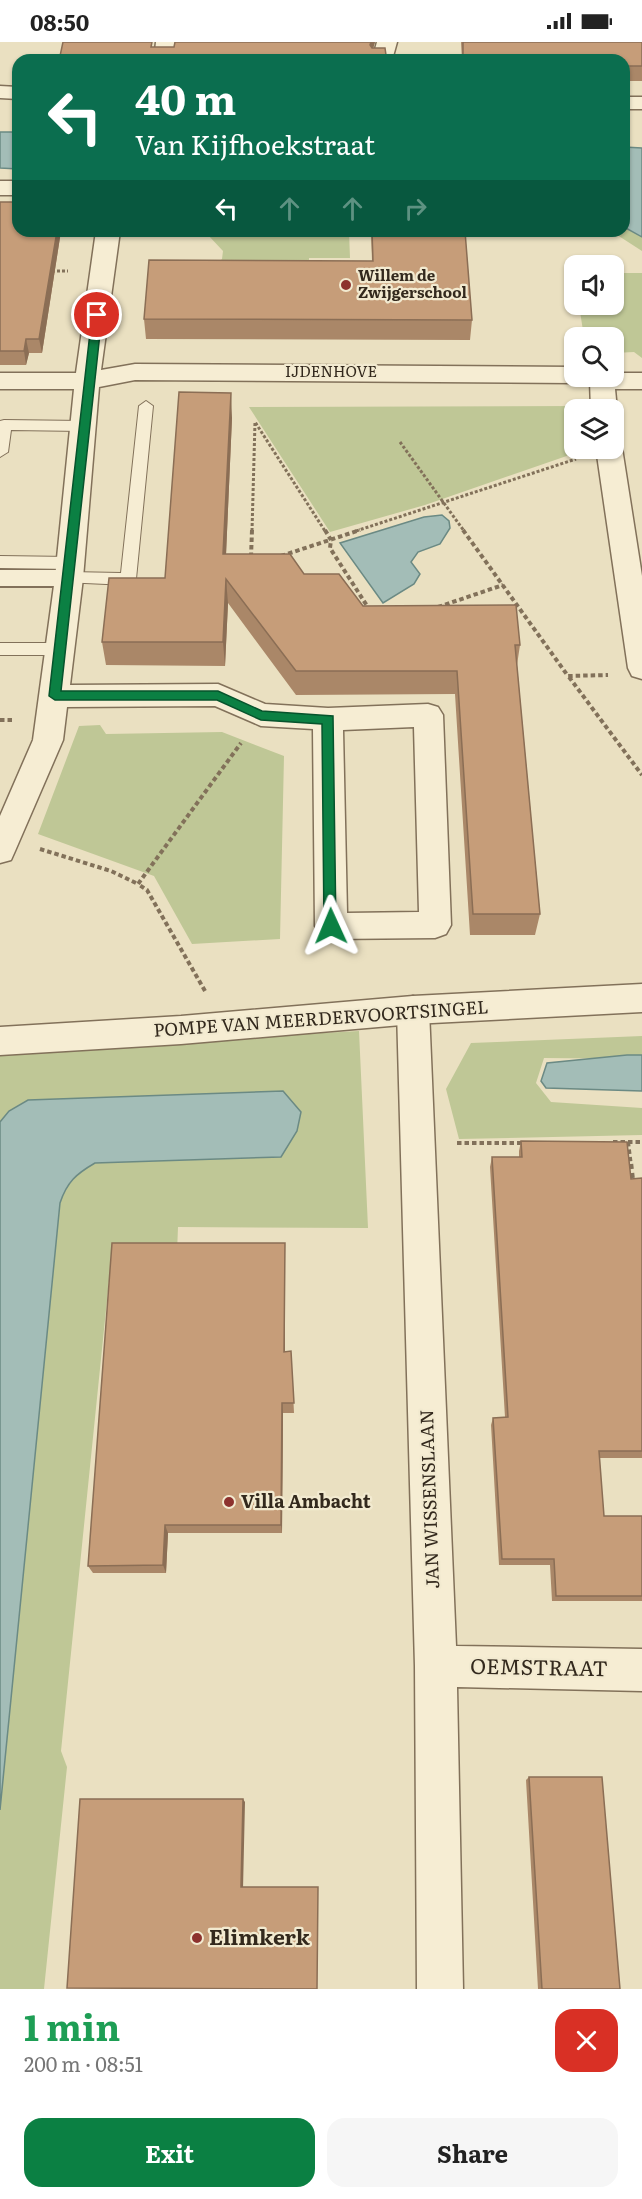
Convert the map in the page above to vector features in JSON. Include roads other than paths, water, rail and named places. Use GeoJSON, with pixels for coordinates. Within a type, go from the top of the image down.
{"type":"FeatureCollection","features":[{"type":"Feature","properties":{"kind":"street"},"geometry":{"type":"LineString","coordinates":[[3,845],[48,740],[69,570],[87,381],[107,237]]}},
{"type":"Feature","properties":{"kind":"street","name":"IJDENHOVE"},"geometry":{"type":"LineString","coordinates":[[0,381],[87,381],[135,372],[564,375]]}},
{"type":"Feature","properties":{"kind":"street"},"geometry":{"type":"LineString","coordinates":[[624,380],[642,381]]}},
{"type":"Feature","properties":{"kind":"street"},"geometry":{"type":"LineString","coordinates":[[598,459],[642,668]]}},
{"type":"Feature","properties":{"kind":"street"},"geometry":{"type":"LineString","coordinates":[[0,578],[69,570]]}},
{"type":"Feature","properties":{"kind":"street"},"geometry":{"type":"LineString","coordinates":[[55,696],[218,695],[261,716],[328,719],[428,715],[435,925],[331,926],[328,719]]}},
{"type":"Feature","properties":{"kind":"street","name":"POMPE VAN MEERDERVOORTSINGEL"},"geometry":{"type":"LineString","coordinates":[[0,1041],[210,1028],[413,1010],[642,998]]}},
{"type":"Feature","properties":{"kind":"street","name":"JAN WISSENSLAAN"},"geometry":{"type":"LineString","coordinates":[[413,1010],[436,1666],[440,1989]]}},
{"type":"Feature","properties":{"kind":"street","name":"OEMSTRAAT"},"geometry":{"type":"LineString","coordinates":[[436,1666],[642,1670]]}},
{"type":"Feature","properties":{"kind":"lane"},"geometry":{"type":"LineString","coordinates":[[0,562],[128,579],[146,406]]}},
{"type":"Feature","properties":{"kind":"lane"},"geometry":{"type":"LineString","coordinates":[[0,452],[4,425],[83,426]]}},
{"type":"Feature","properties":{"kind":"lane"},"geometry":{"type":"LineString","coordinates":[[0,649],[59,649]]}},
{"type":"Feature","properties":{"kind":"water"},"geometry":{"type":"Polygon","coordinates":[[[0,132],[12,132],[12,169],[0,168],[0,132]]]}},
{"type":"Feature","properties":{"kind":"water"},"geometry":{"type":"Polygon","coordinates":[[[630,147],[642,148],[642,237],[630,230],[630,147]]]}},
{"type":"Feature","properties":{"kind":"water"},"geometry":{"type":"Polygon","coordinates":[[[442,515],[449,521],[450,528],[440,544],[418,552],[411,562],[420,574],[414,584],[383,603],[340,543],[424,517],[442,515]]]}},
{"type":"Feature","properties":{"kind":"water"},"geometry":{"type":"Polygon","coordinates":[[[642,1055],[642,1091],[546,1088],[541,1081],[547,1063],[642,1055]]]}},
{"type":"Feature","properties":{"kind":"water"},"geometry":{"type":"Polygon","coordinates":[[[283,1091],[301,1112],[297,1131],[281,1157],[95,1163],[73,1179],[60,1203],[0,1810],[0,1122],[9,1111],[28,1100],[283,1091]]]}},
{"type":"Feature","properties":{"kind":"place","name":"Willem de Zwijgerschool"},"geometry":{"type":"Point","coordinates":[346,285]}},
{"type":"Feature","properties":{"kind":"place","name":"Villa Ambacht"},"geometry":{"type":"Point","coordinates":[229,1502]}},
{"type":"Feature","properties":{"kind":"place","name":"Elimkerk"},"geometry":{"type":"Point","coordinates":[197,1938]}}]}
